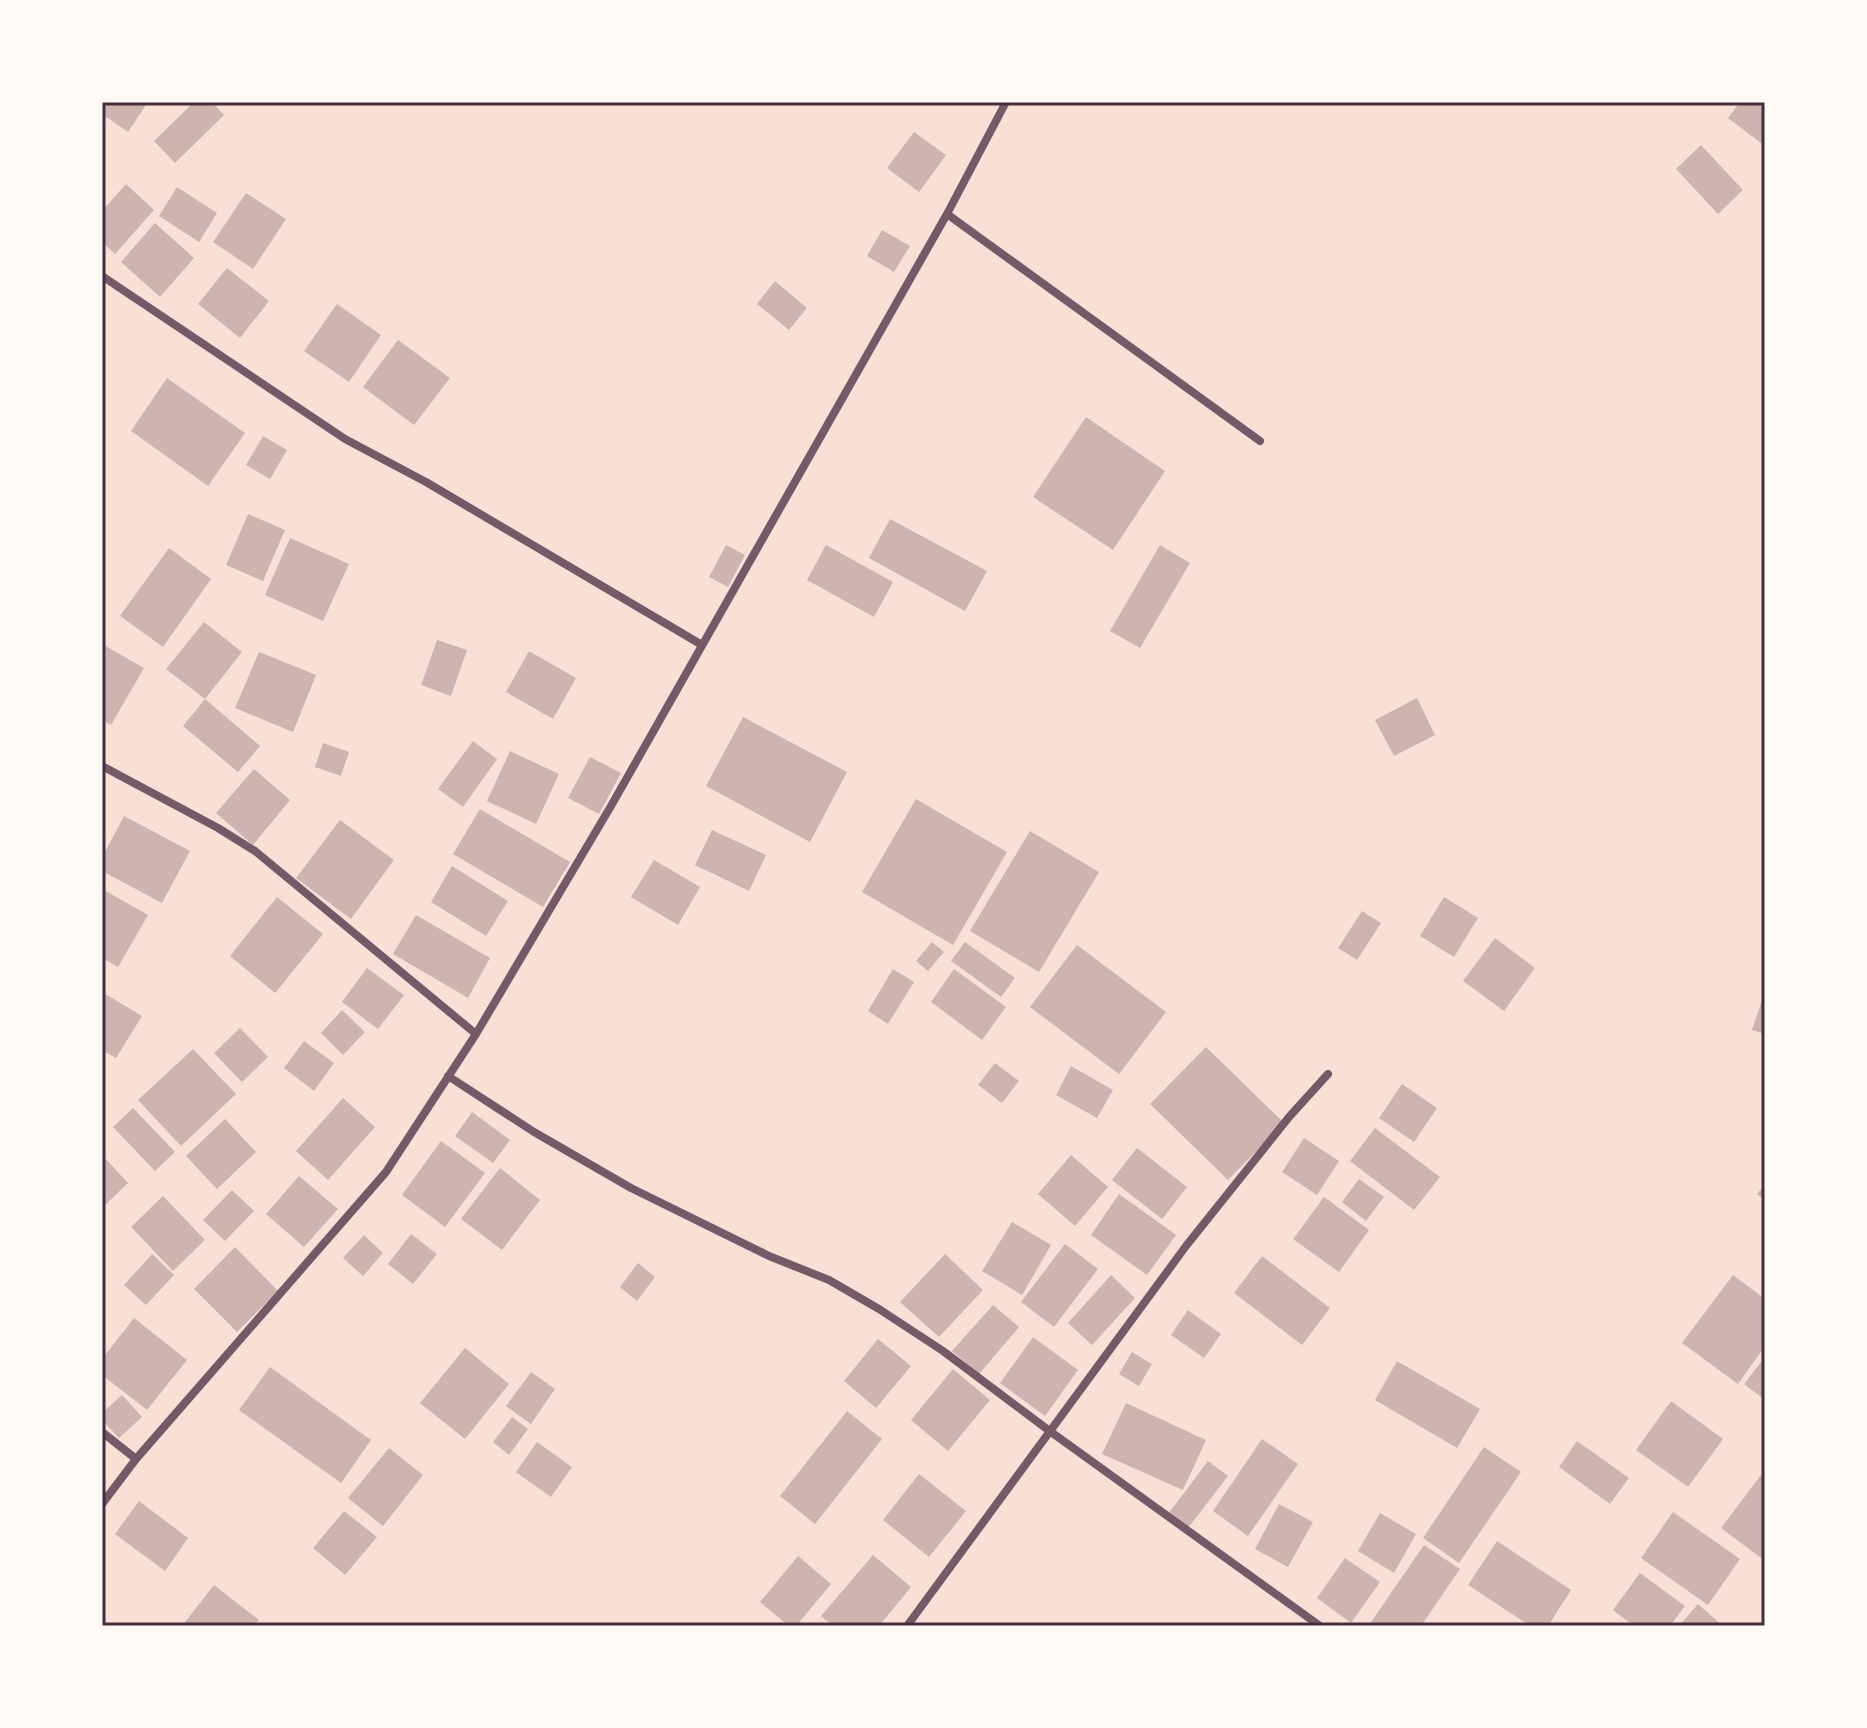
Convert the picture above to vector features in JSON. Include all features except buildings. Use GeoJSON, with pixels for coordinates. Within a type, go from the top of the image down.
{"type":"FeatureCollection","features":[{"type":"Feature","properties":{"kind":"street"},"geometry":{"type":"LineString","coordinates":[[102,1504],[136,1459],[386,1172],[476,1034],[702,645],[947,214],[1006,102]]}},
{"type":"Feature","properties":{"kind":"street"},"geometry":{"type":"LineString","coordinates":[[947,214],[1260,441]]}},
{"type":"Feature","properties":{"kind":"street"},"geometry":{"type":"LineString","coordinates":[[102,276],[345,439],[426,482],[702,645]]}},
{"type":"Feature","properties":{"kind":"street"},"geometry":{"type":"LineString","coordinates":[[102,766],[255,851],[476,1034]]}},
{"type":"Feature","properties":{"kind":"street"},"geometry":{"type":"LineString","coordinates":[[907,1626],[1186,1246],[1289,1117],[1328,1074]]}},
{"type":"Feature","properties":{"kind":"street"},"geometry":{"type":"LineString","coordinates":[[448,1076],[534,1132],[631,1188],[769,1256],[829,1280],[879,1309],[943,1351],[1320,1626]]}},
{"type":"Feature","properties":{"kind":"street"},"geometry":{"type":"LineString","coordinates":[[102,1432],[136,1459]]}}]}
